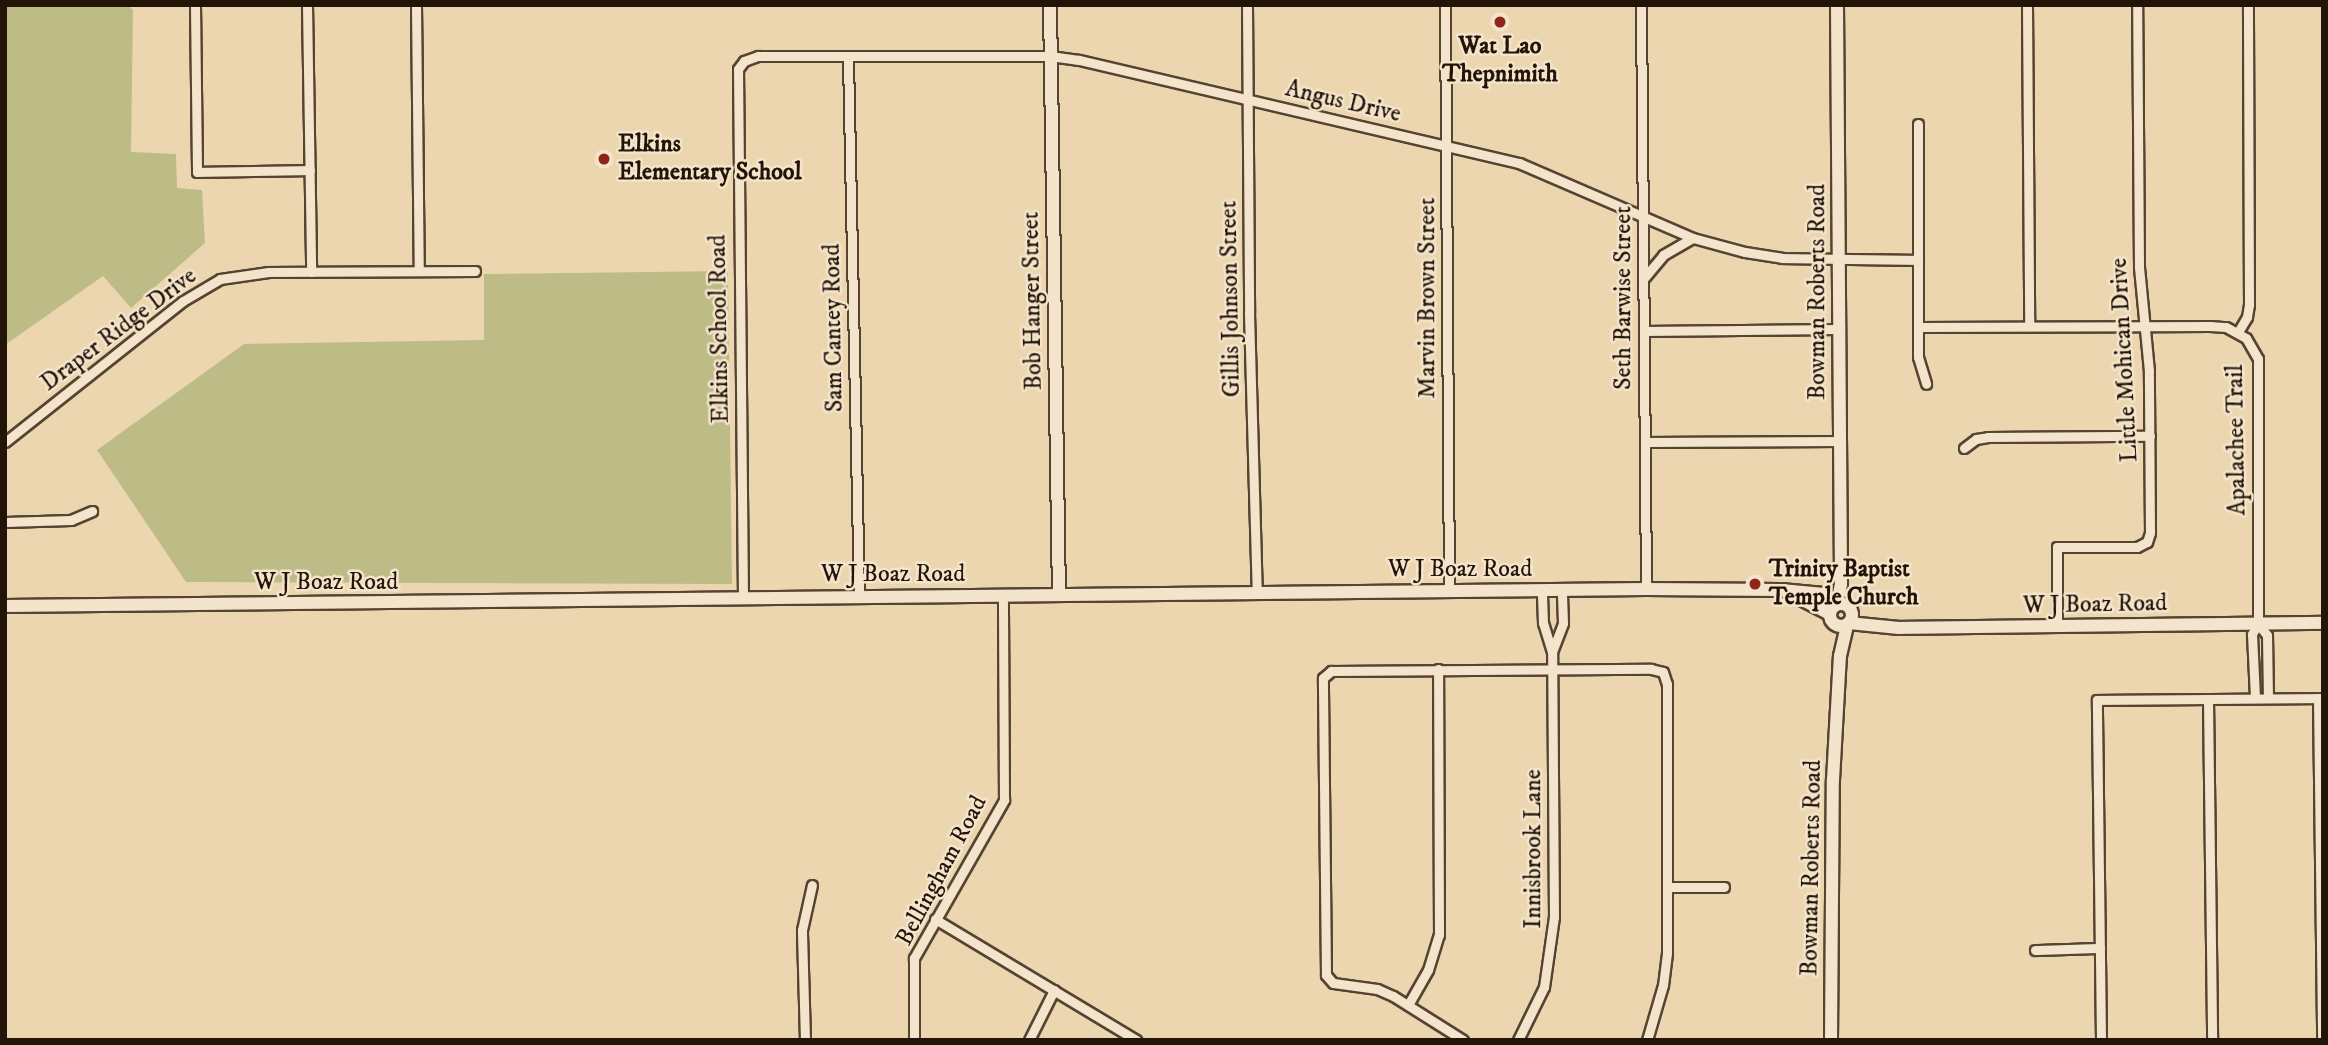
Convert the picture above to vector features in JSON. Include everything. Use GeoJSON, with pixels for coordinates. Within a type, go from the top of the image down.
{"type":"FeatureCollection","features":[{"type":"Feature","properties":{"kind":"street"},"geometry":{"type":"LineString","coordinates":[[195,5],[197,172],[310,170]]}},
{"type":"Feature","properties":{"kind":"street"},"geometry":{"type":"LineString","coordinates":[[307,5],[311,272]]}},
{"type":"Feature","properties":{"kind":"street"},"geometry":{"type":"LineString","coordinates":[[416,5],[419,271]]}},
{"type":"Feature","properties":{"kind":"street","name":"Bob Hanger Street"},"geometry":{"type":"LineString","coordinates":[[1050,5],[1059,595]]}},
{"type":"Feature","properties":{"kind":"street","name":"Gillis Johnson Street"},"geometry":{"type":"LineString","coordinates":[[1247,5],[1249,313],[1257,593]]}},
{"type":"Feature","properties":{"kind":"street","name":"Marvin Brown Street"},"geometry":{"type":"LineString","coordinates":[[1445,5],[1449,592]]}},
{"type":"Feature","properties":{"kind":"street","name":"Seth Barwise Street"},"geometry":{"type":"LineString","coordinates":[[1641,5],[1646,589]]}},
{"type":"Feature","properties":{"kind":"street","name":"Bowman Roberts Road"},"geometry":{"type":"LineString","coordinates":[[1831,1040],[1833,780],[1841,614],[1837,5]]}},
{"type":"Feature","properties":{"kind":"street"},"geometry":{"type":"LineString","coordinates":[[2027,5],[2029,326]]}},
{"type":"Feature","properties":{"kind":"street","name":"Little Mohican Drive"},"geometry":{"type":"LineString","coordinates":[[2057,626],[2057,547],[2137,547],[2147,542],[2151,526],[2149,372],[2139,267],[2137,5]]}},
{"type":"Feature","properties":{"kind":"street"},"geometry":{"type":"LineString","coordinates":[[2238,332],[2247,317],[2249,304],[2248,5]]}},
{"type":"Feature","properties":{"kind":"street","name":"Angus Drive"},"geometry":{"type":"LineString","coordinates":[[744,61],[758,56],[1050,56],[1079,60],[1534,168],[1693,238],[1782,258],[1918,260]]}},
{"type":"Feature","properties":{"kind":"street","name":"Sam Cantey Road"},"geometry":{"type":"LineString","coordinates":[[848,58],[859,596]]}},
{"type":"Feature","properties":{"kind":"street","name":"Elkins School Road"},"geometry":{"type":"LineString","coordinates":[[743,598],[738,69],[744,61]]}},
{"type":"Feature","properties":{"kind":"street"},"geometry":{"type":"LineString","coordinates":[[1918,124],[1919,357],[1926,384]]}},
{"type":"Feature","properties":{"kind":"street"},"geometry":{"type":"LineString","coordinates":[[1643,279],[1663,255],[1693,238]]}},
{"type":"Feature","properties":{"kind":"street","name":"Draper Ridge Drive"},"geometry":{"type":"LineString","coordinates":[[5,442],[202,288],[219,279],[243,274],[475,271]]}},
{"type":"Feature","properties":{"kind":"street","name":"Apalachee Trail"},"geometry":{"type":"LineString","coordinates":[[1919,327],[2210,326],[2238,332],[2246,338],[2258,359],[2258,624]]}},
{"type":"Feature","properties":{"kind":"street"},"geometry":{"type":"LineString","coordinates":[[1644,331],[1839,329]]}},
{"type":"Feature","properties":{"kind":"street"},"geometry":{"type":"LineString","coordinates":[[1964,448],[1976,439],[1988,437],[2150,436]]}},
{"type":"Feature","properties":{"kind":"street"},"geometry":{"type":"LineString","coordinates":[[1645,442],[1840,441]]}},
{"type":"Feature","properties":{"kind":"street"},"geometry":{"type":"LineString","coordinates":[[5,522],[71,520],[92,511]]}},
{"type":"Feature","properties":{"kind":"street","name":"W J Boaz Road"},"geometry":{"type":"LineString","coordinates":[[5,607],[1646,589],[1781,590],[1869,625],[1899,628],[2323,623]]}},
{"type":"Feature","properties":{"kind":"street","name":"Innisbrook Lane"},"geometry":{"type":"LineString","coordinates":[[1552,652],[1563,623],[1562,590]]}},
{"type":"Feature","properties":{"kind":"street","name":"Innisbrook Lane"},"geometry":{"type":"LineString","coordinates":[[1518,1040],[1544,987],[1552,949],[1552,652],[1543,623],[1542,591]]}},
{"type":"Feature","properties":{"kind":"street","name":"Bellingham Road"},"geometry":{"type":"LineString","coordinates":[[914,1040],[914,958],[1003,800],[1006,784],[1003,596]]}},
{"type":"Feature","properties":{"kind":"street"},"geometry":{"type":"LineString","coordinates":[[2255,698],[2252,634],[2258,624],[2266,635],[2268,698]]}},
{"type":"Feature","properties":{"kind":"street"},"geometry":{"type":"LineString","coordinates":[[1408,1005],[1428,970],[1439,934],[1438,669]]}},
{"type":"Feature","properties":{"kind":"street"},"geometry":{"type":"LineString","coordinates":[[1463,1040],[1377,989],[1328,980],[1325,965],[1326,675],[1341,670],[1438,669],[1651,669],[1663,672],[1667,684],[1669,887],[1663,985],[1647,1040]]}},
{"type":"Feature","properties":{"kind":"street"},"geometry":{"type":"LineString","coordinates":[[2101,1040],[2097,700],[2320,698],[2322,1040]]}},
{"type":"Feature","properties":{"kind":"street"},"geometry":{"type":"LineString","coordinates":[[2208,699],[2212,1040]]}},
{"type":"Feature","properties":{"kind":"street"},"geometry":{"type":"LineString","coordinates":[[805,1040],[802,930],[812,885]]}},
{"type":"Feature","properties":{"kind":"street"},"geometry":{"type":"LineString","coordinates":[[1669,887],[1724,887]]}},
{"type":"Feature","properties":{"kind":"street"},"geometry":{"type":"LineString","coordinates":[[934,919],[1136,1040]]}},
{"type":"Feature","properties":{"kind":"street"},"geometry":{"type":"LineString","coordinates":[[2035,950],[2100,948]]}},
{"type":"Feature","properties":{"kind":"street"},"geometry":{"type":"LineString","coordinates":[[1029,1040],[1054,990]]}},
{"type":"Feature","properties":{"kind":"shaded area"},"geometry":{"type":"Polygon","coordinates":[[[5,5],[128,5],[133,10],[131,152],[176,154],[177,188],[202,190],[205,243],[131,308],[103,276],[5,345],[5,5]]]}},
{"type":"Feature","properties":{"kind":"shaded area"},"geometry":{"type":"Polygon","coordinates":[[[728,271],[732,584],[186,582],[97,450],[244,344],[484,340],[484,274],[728,271]]]}},
{"type":"Feature","properties":{"kind":"place","name":"Wat Lao Thepnimith"},"geometry":{"type":"Point","coordinates":[1500,22]}},
{"type":"Feature","properties":{"kind":"place","name":"Elkins Elementary School"},"geometry":{"type":"Point","coordinates":[604,159]}},
{"type":"Feature","properties":{"kind":"place","name":"Trinity Baptist Temple Church"},"geometry":{"type":"Point","coordinates":[1755,584]}}]}
